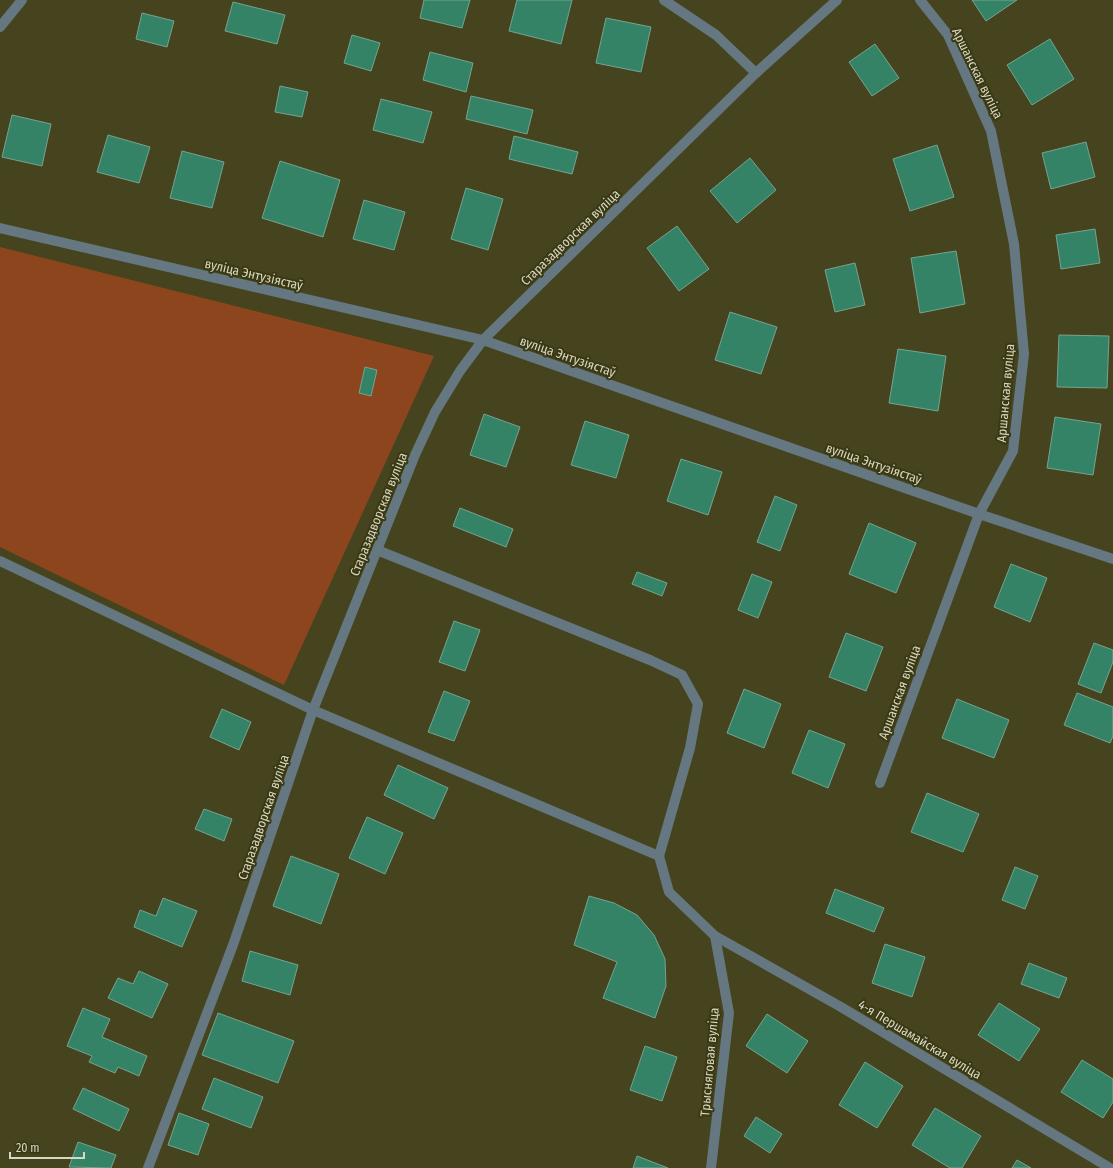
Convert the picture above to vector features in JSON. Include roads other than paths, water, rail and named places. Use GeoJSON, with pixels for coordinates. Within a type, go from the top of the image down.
{"type":"FeatureCollection","features":[{"type":"Feature","properties":{"kind":"street"},"geometry":{"type":"LineString","coordinates":[[0,27],[22,0]]}},
{"type":"Feature","properties":{"kind":"street"},"geometry":{"type":"LineString","coordinates":[[664,0],[716,35],[756,73]]}},
{"type":"Feature","properties":{"kind":"street","name":"Старазадворская вуліца"},"geometry":{"type":"LineString","coordinates":[[148,1168],[233,945],[313,710],[415,455],[435,412],[460,371],[483,340],[756,73],[837,0]]}},
{"type":"Feature","properties":{"kind":"street","name":"Аршанская вуліца"},"geometry":{"type":"LineString","coordinates":[[880,783],[979,514],[1013,452],[1024,354],[1014,244],[991,131],[948,35],[920,0]]}},
{"type":"Feature","properties":{"kind":"street","name":"вуліца Энтузіястаў"},"geometry":{"type":"LineString","coordinates":[[0,228],[483,340],[979,514],[1113,559]]}},
{"type":"Feature","properties":{"kind":"street"},"geometry":{"type":"LineString","coordinates":[[0,561],[313,710],[659,856],[690,748],[698,704],[682,675],[650,660],[377,550]]}},
{"type":"Feature","properties":{"kind":"street","name":"4-я Першамайская вуліца"},"geometry":{"type":"LineString","coordinates":[[659,856],[668,892],[715,936],[841,1007],[1110,1168]]}},
{"type":"Feature","properties":{"kind":"street","name":"Трысняговая вуліца"},"geometry":{"type":"LineString","coordinates":[[711,1168],[729,1014],[715,936]]}}]}
